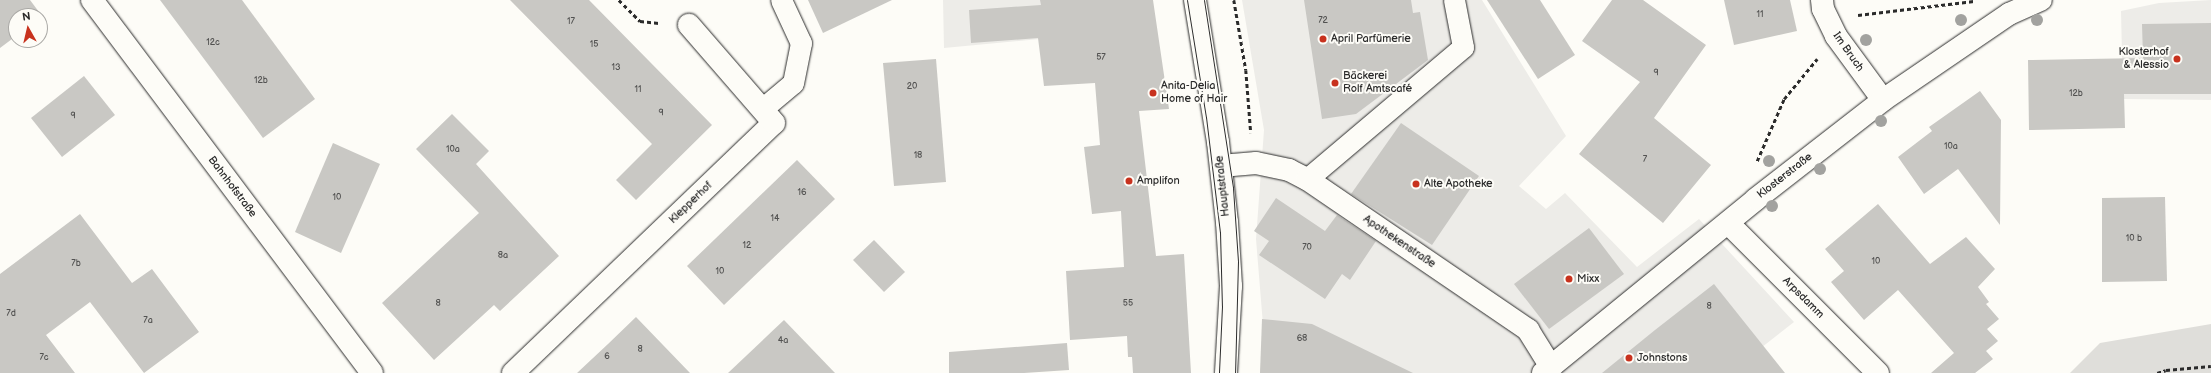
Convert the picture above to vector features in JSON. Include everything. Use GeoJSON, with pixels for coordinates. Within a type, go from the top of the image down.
{"type":"FeatureCollection","features":[{"type":"Feature","properties":{"kind":"street","name":"Bahnhofstraße"},"geometry":{"type":"LineString","coordinates":[[92,0],[372,373]]}},
{"type":"Feature","properties":{"kind":"street","name":"Hauptstraße"},"geometry":{"type":"LineString","coordinates":[[1195,0],[1221,166],[1231,286],[1226,373]]}},
{"type":"Feature","properties":{"kind":"street","name":"Im Bruch"},"geometry":{"type":"LineString","coordinates":[[1822,0],[1823,9],[1836,36],[1883,100]]}},
{"type":"Feature","properties":{"kind":"street","name":"Klosterstraße"},"geometry":{"type":"LineString","coordinates":[[1547,370],[1728,222],[1883,100],[2009,14],[2041,0]]}},
{"type":"Feature","properties":{"kind":"street","name":"Klepperhof"},"geometry":{"type":"LineString","coordinates":[[513,373],[774,123],[689,24]]}},
{"type":"Feature","properties":{"kind":"street","name":"Apothekenstraße"},"geometry":{"type":"LineString","coordinates":[[1221,166],[1256,163],[1289,170],[1307,179],[1528,330],[1547,370]]}},
{"type":"Feature","properties":{"kind":"street","name":"Arpsdamm"},"geometry":{"type":"LineString","coordinates":[[1728,222],[1878,373]]}},
{"type":"Feature","properties":{"kind":"lane"},"geometry":{"type":"LineString","coordinates":[[762,109],[794,83],[801,43],[781,0]]}},
{"type":"Feature","properties":{"kind":"lane"},"geometry":{"type":"LineString","coordinates":[[1307,179],[1463,47],[1454,0]]}},
{"type":"Feature","properties":{"kind":"path"},"geometry":{"type":"LineString","coordinates":[[618,0],[640,22],[689,24]]}},
{"type":"Feature","properties":{"kind":"path"},"geometry":{"type":"LineString","coordinates":[[1234,0],[1246,70],[1252,135]]}},
{"type":"Feature","properties":{"kind":"path"},"geometry":{"type":"LineString","coordinates":[[2157,373],[2166,370],[2211,366]]}},
{"type":"Feature","properties":{"kind":"shaded area"},"geometry":{"type":"Polygon","coordinates":[[[943,0],[1151,0],[1155,28],[944,48],[943,0]]]}},
{"type":"Feature","properties":{"kind":"shaded area"},"geometry":{"type":"Polygon","coordinates":[[[1242,0],[1482,0],[1566,136],[1519,186],[1546,209],[1565,193],[1637,267],[1699,219],[1794,322],[1729,373],[1260,373],[1264,337],[1256,239],[1264,130],[1242,0]]]}},
{"type":"Feature","properties":{"kind":"shaded area"},"geometry":{"type":"Polygon","coordinates":[[[2211,0],[2211,100],[2123,99],[2121,11],[2159,3],[2211,0]]]}},
{"type":"Feature","properties":{"kind":"shaded area"},"geometry":{"type":"Polygon","coordinates":[[[2211,324],[2211,373],[2070,373],[2100,343],[2211,324]]]}},
{"type":"Feature","properties":{"kind":"building"},"geometry":{"type":"Polygon","coordinates":[[[0,0],[30,0],[36,8],[8,8],[8,42],[0,48],[0,0]]]}},
{"type":"Feature","properties":{"kind":"building"},"geometry":{"type":"Polygon","coordinates":[[[160,0],[242,0],[315,99],[263,138],[160,0]]]}},
{"type":"Feature","properties":{"kind":"building"},"geometry":{"type":"Polygon","coordinates":[[[510,0],[589,0],[712,125],[636,200],[616,180],[652,144],[510,0]]]}},
{"type":"Feature","properties":{"kind":"building"},"geometry":{"type":"Polygon","coordinates":[[[808,0],[892,0],[823,33],[808,0]]]}},
{"type":"Feature","properties":{"kind":"building"},"geometry":{"type":"Polygon","coordinates":[[[1040,0],[1153,0],[1169,109],[1139,111],[1156,256],[1184,254],[1191,373],[1133,373],[1132,357],[1128,357],[1127,336],[1070,340],[1066,271],[1124,267],[1121,211],[1092,214],[1084,147],[1100,145],[1095,83],[1044,86],[1038,38],[971,43],[969,10],[1041,5],[1040,0]]]}},
{"type":"Feature","properties":{"kind":"building"},"geometry":{"type":"Polygon","coordinates":[[[1304,0],[1411,0],[1413,13],[1420,12],[1428,60],[1356,114],[1322,119],[1304,0]]]}},
{"type":"Feature","properties":{"kind":"building"},"geometry":{"type":"Polygon","coordinates":[[[1487,0],[1540,0],[1575,55],[1538,79],[1487,0]]]}},
{"type":"Feature","properties":{"kind":"building"},"geometry":{"type":"Polygon","coordinates":[[[1612,0],[1643,0],[1706,45],[1654,118],[1711,165],[1663,223],[1579,154],[1640,82],[1582,41],[1612,0]]]}},
{"type":"Feature","properties":{"kind":"building"},"geometry":{"type":"Polygon","coordinates":[[[1724,0],[1790,0],[1797,31],[1734,45],[1724,0]]]}},
{"type":"Feature","properties":{"kind":"building"},"geometry":{"type":"Polygon","coordinates":[[[2211,23],[2211,94],[2124,94],[2125,128],[2029,130],[2028,60],[2143,58],[2142,24],[2211,23]]]}},
{"type":"Feature","properties":{"kind":"building"},"geometry":{"type":"Polygon","coordinates":[[[936,59],[946,182],[894,186],[883,63],[936,59]]]}},
{"type":"Feature","properties":{"kind":"building"},"geometry":{"type":"Polygon","coordinates":[[[84,76],[115,115],[62,157],[31,118],[84,76]]]}},
{"type":"Feature","properties":{"kind":"building"},"geometry":{"type":"Polygon","coordinates":[[[1980,91],[2001,120],[2000,225],[1958,169],[1924,194],[1898,157],[1932,131],[1929,127],[1980,91]]]}},
{"type":"Feature","properties":{"kind":"building"},"geometry":{"type":"Polygon","coordinates":[[[452,114],[489,151],[476,164],[559,256],[500,311],[494,305],[434,360],[382,303],[479,213],[416,149],[452,114]]]}},
{"type":"Feature","properties":{"kind":"building","name":"Alte Apotheke"},"geometry":{"type":"Polygon","coordinates":[[[1401,123],[1479,176],[1432,245],[1351,194],[1401,123]]]}},
{"type":"Feature","properties":{"kind":"building"},"geometry":{"type":"Polygon","coordinates":[[[333,143],[380,164],[341,253],[295,232],[333,143]]]}},
{"type":"Feature","properties":{"kind":"building"},"geometry":{"type":"Polygon","coordinates":[[[797,160],[835,199],[724,305],[687,266],[797,160]]]}},
{"type":"Feature","properties":{"kind":"building"},"geometry":{"type":"Polygon","coordinates":[[[2165,197],[2167,281],[2102,282],[2102,198],[2165,197]]]}},
{"type":"Feature","properties":{"kind":"building"},"geometry":{"type":"Polygon","coordinates":[[[1276,198],[1325,231],[1337,215],[1376,241],[1350,280],[1342,274],[1325,299],[1259,255],[1269,241],[1254,231],[1276,198]]]}},
{"type":"Feature","properties":{"kind":"building"},"geometry":{"type":"Polygon","coordinates":[[[1878,204],[1930,264],[1966,237],[1995,269],[1978,287],[1989,302],[1986,304],[1999,319],[1987,329],[1998,341],[1986,351],[1993,359],[1975,373],[1931,373],[1954,353],[1898,290],[1864,320],[1831,282],[1844,271],[1825,249],[1878,204]]]}},
{"type":"Feature","properties":{"kind":"building"},"geometry":{"type":"Polygon","coordinates":[[[80,214],[132,283],[152,269],[199,332],[144,373],[90,302],[46,335],[75,373],[0,373],[0,274],[80,214]]]}},
{"type":"Feature","properties":{"kind":"building","name":"Mixx"},"geometry":{"type":"Polygon","coordinates":[[[1589,228],[1624,274],[1549,329],[1514,284],[1589,228]]]}},
{"type":"Feature","properties":{"kind":"building"},"geometry":{"type":"Polygon","coordinates":[[[874,240],[905,272],[884,292],[853,260],[874,240]]]}},
{"type":"Feature","properties":{"kind":"building"},"geometry":{"type":"Polygon","coordinates":[[[1714,284],[1785,373],[1602,373],[1655,330],[1714,284]]]}},
{"type":"Feature","properties":{"kind":"building"},"geometry":{"type":"Polygon","coordinates":[[[636,317],[690,373],[577,373],[608,344],[636,317]]]}},
{"type":"Feature","properties":{"kind":"building"},"geometry":{"type":"Polygon","coordinates":[[[1262,319],[1312,324],[1413,373],[1260,373],[1262,319]]]}},
{"type":"Feature","properties":{"kind":"building"},"geometry":{"type":"Polygon","coordinates":[[[784,320],[835,373],[728,373],[784,320]]]}},
{"type":"Feature","properties":{"kind":"building"},"geometry":{"type":"Polygon","coordinates":[[[1067,343],[1069,370],[1024,373],[949,373],[949,352],[1067,343]]]}},
{"type":"Feature","properties":{"kind":"tram line"},"geometry":{"type":"LineString","coordinates":[[1187,0],[1206,117],[1220,232],[1222,306],[1219,373]]}},
{"type":"Feature","properties":{"kind":"tram line"},"geometry":{"type":"LineString","coordinates":[[1204,0],[1233,188],[1238,261],[1235,373]]}},
{"type":"Feature","properties":{"kind":"place","name":"April Parfümerie"},"geometry":{"type":"Point","coordinates":[1323,39]}},
{"type":"Feature","properties":{"kind":"place","name":"Klosterhof & Alessio"},"geometry":{"type":"Point","coordinates":[2177,59]}},
{"type":"Feature","properties":{"kind":"place","name":"Bäckerei Rolf Amtscafé"},"geometry":{"type":"Point","coordinates":[1335,83]}},
{"type":"Feature","properties":{"kind":"place","name":"Anita-Delia Home of Hair"},"geometry":{"type":"Point","coordinates":[1153,93]}},
{"type":"Feature","properties":{"kind":"place","name":"Amplifon"},"geometry":{"type":"Point","coordinates":[1129,181]}},
{"type":"Feature","properties":{"kind":"place","name":"Alte Apotheke"},"geometry":{"type":"Point","coordinates":[1416,184]}},
{"type":"Feature","properties":{"kind":"place","name":"Mixx"},"geometry":{"type":"Point","coordinates":[1569,279]}},
{"type":"Feature","properties":{"kind":"place","name":"Johnstons"},"geometry":{"type":"Point","coordinates":[1629,358]}}]}
